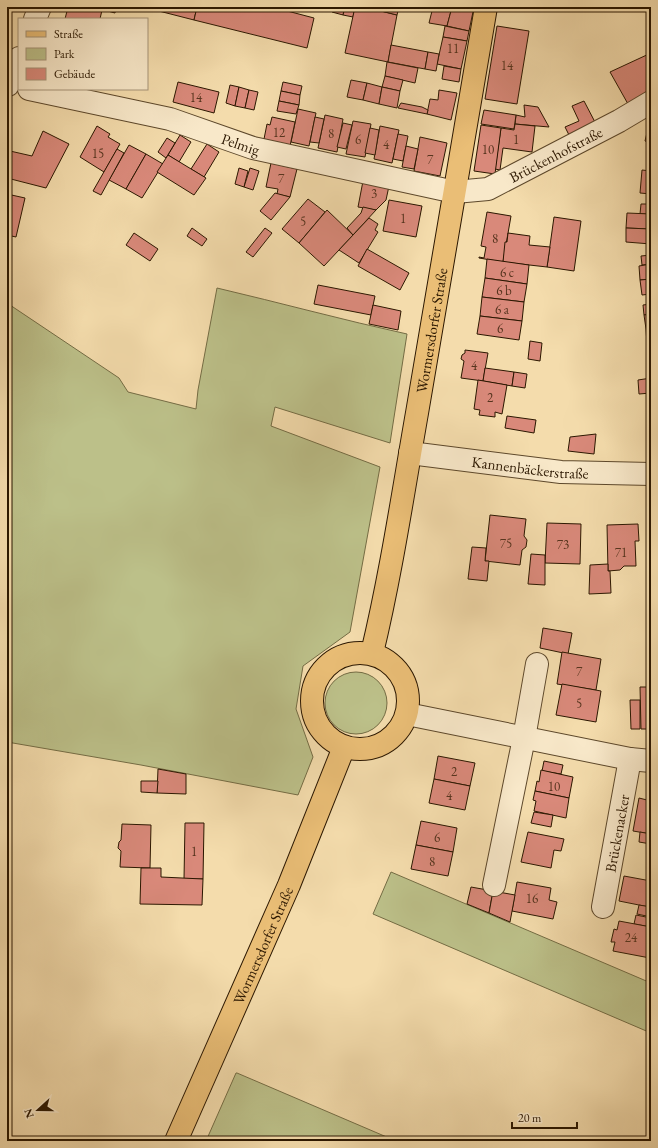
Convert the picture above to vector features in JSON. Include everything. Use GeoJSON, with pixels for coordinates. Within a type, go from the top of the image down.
{"type":"FeatureCollection","features":[{"type":"Feature","properties":{"kind":"main road","name":"Wormersdorfer Straße"},"geometry":{"type":"LineString","coordinates":[[372,653],[379,623],[410,453],[486,7]]}},
{"type":"Feature","properties":{"kind":"main road"},"geometry":{"type":"LineString","coordinates":[[347,653],[372,653],[386,660],[400,672],[408,692],[407,714],[395,735],[381,745],[364,749],[344,747],[328,737],[320,728],[312,710],[313,687],[318,676],[329,663],[347,653]]}},
{"type":"Feature","properties":{"kind":"main road","name":"Wormersdorfer Straße"},"geometry":{"type":"LineString","coordinates":[[176,1141],[289,885],[344,747]]}},
{"type":"Feature","properties":{"kind":"street"},"geometry":{"type":"LineString","coordinates":[[35,18],[40,7]]}},
{"type":"Feature","properties":{"kind":"street"},"geometry":{"type":"LineString","coordinates":[[16,86],[18,67]]}},
{"type":"Feature","properties":{"kind":"street","name":"Pelmig"},"geometry":{"type":"LineString","coordinates":[[35,90],[170,118],[252,148],[455,192]]}},
{"type":"Feature","properties":{"kind":"street","name":"Brückenhofstraße"},"geometry":{"type":"LineString","coordinates":[[455,192],[488,188],[619,121],[651,102]]}},
{"type":"Feature","properties":{"kind":"street","name":"Kannenbäckerstraße"},"geometry":{"type":"LineString","coordinates":[[410,453],[561,472],[651,474]]}},
{"type":"Feature","properties":{"kind":"street"},"geometry":{"type":"LineString","coordinates":[[494,885],[524,738],[537,664]]}},
{"type":"Feature","properties":{"kind":"street","name":"Brückenacker"},"geometry":{"type":"LineString","coordinates":[[407,714],[640,760],[603,907]]}},
{"type":"Feature","properties":{"kind":"green space"},"geometry":{"type":"Polygon","coordinates":[[[217,288],[407,334],[390,443],[275,407],[271,426],[380,467],[350,632],[303,666],[296,709],[313,757],[298,795],[141,765],[7,742],[7,303],[119,378],[128,392],[196,409],[198,390],[217,288]]]}},
{"type":"Feature","properties":{"kind":"green space"},"geometry":{"type":"Polygon","coordinates":[[[356,672],[368,674],[378,681],[385,691],[387,703],[385,715],[378,725],[368,732],[356,734],[344,732],[334,725],[327,715],[325,703],[327,691],[334,681],[344,674],[356,672]]]}},
{"type":"Feature","properties":{"kind":"green space"},"geometry":{"type":"Polygon","coordinates":[[[391,872],[651,983],[651,1033],[373,914],[391,872]]]}},
{"type":"Feature","properties":{"kind":"green space"},"geometry":{"type":"Polygon","coordinates":[[[237,1073],[396,1141],[206,1141],[237,1073]]]}},
{"type":"Feature","properties":{"kind":"building"},"geometry":{"type":"Polygon","coordinates":[[[68,7],[92,7],[102,10],[100,18],[65,18],[68,7]]]}},
{"type":"Feature","properties":{"kind":"building"},"geometry":{"type":"Polygon","coordinates":[[[93,7],[116,7],[115,13],[93,7]]]}},
{"type":"Feature","properties":{"kind":"building"},"geometry":{"type":"Polygon","coordinates":[[[152,7],[197,7],[194,20],[151,9],[152,7]]]}},
{"type":"Feature","properties":{"kind":"building"},"geometry":{"type":"Polygon","coordinates":[[[197,7],[272,7],[314,18],[307,48],[194,20],[197,7]]]}},
{"type":"Feature","properties":{"kind":"building"},"geometry":{"type":"Polygon","coordinates":[[[333,7],[345,7],[343,15],[332,12],[333,7]]]}},
{"type":"Feature","properties":{"kind":"building"},"geometry":{"type":"Polygon","coordinates":[[[345,7],[355,7],[353,17],[343,15],[345,7]]]}},
{"type":"Feature","properties":{"kind":"building"},"geometry":{"type":"Polygon","coordinates":[[[355,7],[365,7],[397,15],[388,62],[345,53],[355,7]]]}},
{"type":"Feature","properties":{"kind":"building"},"geometry":{"type":"Polygon","coordinates":[[[369,7],[399,7],[397,15],[369,7]]]}},
{"type":"Feature","properties":{"kind":"building"},"geometry":{"type":"Polygon","coordinates":[[[433,7],[451,11],[447,26],[429,23],[433,7]]]}},
{"type":"Feature","properties":{"kind":"building"},"geometry":{"type":"Polygon","coordinates":[[[452,7],[474,7],[469,31],[447,26],[452,7]]]}},
{"type":"Feature","properties":{"kind":"building"},"geometry":{"type":"Polygon","coordinates":[[[445,26],[469,31],[467,41],[443,37],[445,26]]]}},
{"type":"Feature","properties":{"kind":"building"},"geometry":{"type":"Polygon","coordinates":[[[497,26],[529,31],[517,104],[485,99],[497,26]]]}},
{"type":"Feature","properties":{"kind":"building"},"geometry":{"type":"Polygon","coordinates":[[[443,37],[467,41],[461,69],[437,64],[443,37]]]}},
{"type":"Feature","properties":{"kind":"building"},"geometry":{"type":"Polygon","coordinates":[[[391,45],[428,52],[425,69],[388,62],[391,45]]]}},
{"type":"Feature","properties":{"kind":"building"},"geometry":{"type":"Polygon","coordinates":[[[428,52],[439,54],[436,71],[425,69],[428,52]]]}},
{"type":"Feature","properties":{"kind":"building"},"geometry":{"type":"Polygon","coordinates":[[[651,53],[651,90],[628,104],[610,72],[651,53]]]}},
{"type":"Feature","properties":{"kind":"building"},"geometry":{"type":"Polygon","coordinates":[[[387,62],[418,68],[415,83],[385,76],[387,62]]]}},
{"type":"Feature","properties":{"kind":"building"},"geometry":{"type":"Polygon","coordinates":[[[444,66],[461,69],[459,82],[442,79],[444,66]]]}},
{"type":"Feature","properties":{"kind":"building"},"geometry":{"type":"Polygon","coordinates":[[[385,76],[403,80],[400,91],[382,87],[385,76]]]}},
{"type":"Feature","properties":{"kind":"building"},"geometry":{"type":"Polygon","coordinates":[[[351,80],[367,83],[363,100],[347,97],[351,80]]]}},
{"type":"Feature","properties":{"kind":"building"},"geometry":{"type":"Polygon","coordinates":[[[178,82],[219,92],[214,113],[173,102],[178,82]]]}},
{"type":"Feature","properties":{"kind":"building"},"geometry":{"type":"Polygon","coordinates":[[[283,82],[302,86],[300,95],[281,91],[283,82]]]}},
{"type":"Feature","properties":{"kind":"building"},"geometry":{"type":"Polygon","coordinates":[[[367,83],[382,87],[379,104],[363,100],[367,83]]]}},
{"type":"Feature","properties":{"kind":"building"},"geometry":{"type":"Polygon","coordinates":[[[230,85],[239,87],[235,106],[226,103],[230,85]]]}},
{"type":"Feature","properties":{"kind":"building"},"geometry":{"type":"Polygon","coordinates":[[[239,87],[249,90],[245,108],[235,106],[239,87]]]}},
{"type":"Feature","properties":{"kind":"building"},"geometry":{"type":"Polygon","coordinates":[[[382,87],[400,91],[397,108],[379,104],[382,87]]]}},
{"type":"Feature","properties":{"kind":"building"},"geometry":{"type":"Polygon","coordinates":[[[249,90],[258,92],[254,110],[245,108],[249,90]]]}},
{"type":"Feature","properties":{"kind":"building"},"geometry":{"type":"Polygon","coordinates":[[[439,90],[457,93],[451,120],[427,114],[430,99],[438,100],[439,90]]]}},
{"type":"Feature","properties":{"kind":"building"},"geometry":{"type":"Polygon","coordinates":[[[281,91],[300,95],[299,105],[279,101],[281,91]]]}},
{"type":"Feature","properties":{"kind":"building"},"geometry":{"type":"Polygon","coordinates":[[[279,101],[299,105],[296,114],[277,111],[279,101]]]}},
{"type":"Feature","properties":{"kind":"building"},"geometry":{"type":"Polygon","coordinates":[[[584,101],[596,124],[570,137],[565,127],[579,121],[572,106],[584,101]]]}},
{"type":"Feature","properties":{"kind":"building"},"geometry":{"type":"Polygon","coordinates":[[[401,103],[422,107],[428,110],[427,114],[398,108],[401,103]]]}},
{"type":"Feature","properties":{"kind":"building"},"geometry":{"type":"Polygon","coordinates":[[[524,105],[538,107],[549,127],[515,124],[516,115],[525,117],[524,105]]]}},
{"type":"Feature","properties":{"kind":"building"},"geometry":{"type":"Polygon","coordinates":[[[298,109],[316,113],[309,146],[291,142],[298,109]]]}},
{"type":"Feature","properties":{"kind":"building"},"geometry":{"type":"Polygon","coordinates":[[[484,110],[516,115],[514,129],[481,124],[484,110]]]}},
{"type":"Feature","properties":{"kind":"building"},"geometry":{"type":"Polygon","coordinates":[[[325,115],[343,119],[337,152],[318,148],[325,115]]]}},
{"type":"Feature","properties":{"kind":"building"},"geometry":{"type":"Polygon","coordinates":[[[272,117],[295,122],[290,146],[264,139],[267,124],[270,125],[272,117]]]}},
{"type":"Feature","properties":{"kind":"building"},"geometry":{"type":"Polygon","coordinates":[[[315,117],[324,119],[319,143],[310,142],[315,117]]]}},
{"type":"Feature","properties":{"kind":"building"},"geometry":{"type":"Polygon","coordinates":[[[353,121],[371,124],[365,157],[346,154],[353,121]]]}},
{"type":"Feature","properties":{"kind":"building"},"geometry":{"type":"Polygon","coordinates":[[[343,123],[352,125],[346,149],[337,147],[343,123]]]}},
{"type":"Feature","properties":{"kind":"building"},"geometry":{"type":"Polygon","coordinates":[[[515,124],[535,126],[532,152],[503,148],[500,170],[495,169],[501,128],[514,130],[515,124]]]}},
{"type":"Feature","properties":{"kind":"building"},"geometry":{"type":"Polygon","coordinates":[[[649,124],[651,125],[651,143],[645,141],[649,124]]]}},
{"type":"Feature","properties":{"kind":"building"},"geometry":{"type":"Polygon","coordinates":[[[481,125],[501,128],[495,174],[474,171],[481,125]]]}},
{"type":"Feature","properties":{"kind":"building"},"geometry":{"type":"Polygon","coordinates":[[[97,126],[110,134],[108,137],[120,144],[104,172],[80,157],[97,126]]]}},
{"type":"Feature","properties":{"kind":"building"},"geometry":{"type":"Polygon","coordinates":[[[380,126],[399,130],[392,163],[374,159],[380,126]]]}},
{"type":"Feature","properties":{"kind":"building"},"geometry":{"type":"Polygon","coordinates":[[[370,128],[379,130],[375,155],[365,153],[370,128]]]}},
{"type":"Feature","properties":{"kind":"building"},"geometry":{"type":"Polygon","coordinates":[[[43,131],[69,144],[46,188],[7,178],[7,166],[10,151],[32,156],[43,131]]]}},
{"type":"Feature","properties":{"kind":"building"},"geometry":{"type":"Polygon","coordinates":[[[398,134],[408,136],[403,161],[393,159],[398,134]]]}},
{"type":"Feature","properties":{"kind":"building"},"geometry":{"type":"Polygon","coordinates":[[[180,135],[191,142],[179,162],[168,155],[180,135]]]}},
{"type":"Feature","properties":{"kind":"building"},"geometry":{"type":"Polygon","coordinates":[[[420,137],[447,143],[440,176],[414,171],[420,137]]]}},
{"type":"Feature","properties":{"kind":"building"},"geometry":{"type":"Polygon","coordinates":[[[167,138],[175,143],[166,158],[158,152],[167,138]]]}},
{"type":"Feature","properties":{"kind":"building"},"geometry":{"type":"Polygon","coordinates":[[[207,144],[219,152],[204,177],[191,169],[207,144]]]}},
{"type":"Feature","properties":{"kind":"building"},"geometry":{"type":"Polygon","coordinates":[[[129,145],[146,154],[126,189],[109,180],[129,145]]]}},
{"type":"Feature","properties":{"kind":"building"},"geometry":{"type":"Polygon","coordinates":[[[406,146],[418,149],[414,169],[402,167],[406,146]]]}},
{"type":"Feature","properties":{"kind":"building"},"geometry":{"type":"Polygon","coordinates":[[[117,149],[124,153],[101,195],[93,191],[117,149]]]}},
{"type":"Feature","properties":{"kind":"building"},"geometry":{"type":"Polygon","coordinates":[[[146,154],[163,164],[142,198],[126,189],[146,154]]]}},
{"type":"Feature","properties":{"kind":"building"},"geometry":{"type":"Polygon","coordinates":[[[168,155],[206,178],[194,195],[157,172],[168,155]]]}},
{"type":"Feature","properties":{"kind":"building"},"geometry":{"type":"Polygon","coordinates":[[[271,163],[297,169],[290,197],[277,194],[278,189],[266,187],[271,163]]]}},
{"type":"Feature","properties":{"kind":"building"},"geometry":{"type":"Polygon","coordinates":[[[239,168],[248,171],[244,187],[235,184],[239,168]]]}},
{"type":"Feature","properties":{"kind":"building"},"geometry":{"type":"Polygon","coordinates":[[[250,168],[259,171],[253,190],[244,187],[250,168]]]}},
{"type":"Feature","properties":{"kind":"building"},"geometry":{"type":"Polygon","coordinates":[[[642,170],[651,171],[651,194],[640,193],[642,170]]]}},
{"type":"Feature","properties":{"kind":"building"},"geometry":{"type":"Polygon","coordinates":[[[363,181],[389,186],[386,200],[376,210],[358,207],[363,181]]]}},
{"type":"Feature","properties":{"kind":"building"},"geometry":{"type":"Polygon","coordinates":[[[275,193],[290,197],[271,220],[260,211],[275,193]]]}},
{"type":"Feature","properties":{"kind":"building"},"geometry":{"type":"Polygon","coordinates":[[[7,194],[25,198],[16,237],[7,235],[7,194]]]}},
{"type":"Feature","properties":{"kind":"building"},"geometry":{"type":"Polygon","coordinates":[[[308,199],[325,212],[299,243],[282,229],[308,199]]]}},
{"type":"Feature","properties":{"kind":"building"},"geometry":{"type":"Polygon","coordinates":[[[389,200],[422,206],[416,237],[383,231],[389,200]]]}},
{"type":"Feature","properties":{"kind":"building"},"geometry":{"type":"Polygon","coordinates":[[[641,204],[651,204],[651,214],[640,214],[641,204]]]}},
{"type":"Feature","properties":{"kind":"building"},"geometry":{"type":"Polygon","coordinates":[[[363,207],[376,210],[353,235],[347,228],[361,213],[363,207]]]}},
{"type":"Feature","properties":{"kind":"building"},"geometry":{"type":"Polygon","coordinates":[[[327,210],[353,235],[324,266],[299,243],[327,210]]]}},
{"type":"Feature","properties":{"kind":"building"},"geometry":{"type":"Polygon","coordinates":[[[487,212],[511,216],[503,262],[479,258],[484,258],[486,247],[481,246],[487,212]]]}},
{"type":"Feature","properties":{"kind":"building"},"geometry":{"type":"Polygon","coordinates":[[[627,213],[651,214],[651,229],[626,228],[627,213]]]}},
{"type":"Feature","properties":{"kind":"building"},"geometry":{"type":"Polygon","coordinates":[[[554,217],[581,221],[574,271],[547,267],[554,217]]]}},
{"type":"Feature","properties":{"kind":"building"},"geometry":{"type":"Polygon","coordinates":[[[369,218],[378,224],[375,230],[378,232],[359,263],[339,250],[369,218]]]}},
{"type":"Feature","properties":{"kind":"building"},"geometry":{"type":"Polygon","coordinates":[[[192,228],[207,239],[202,246],[187,236],[192,228]]]}},
{"type":"Feature","properties":{"kind":"building"},"geometry":{"type":"Polygon","coordinates":[[[265,228],[272,233],[253,257],[246,252],[265,228]]]}},
{"type":"Feature","properties":{"kind":"building"},"geometry":{"type":"Polygon","coordinates":[[[626,228],[651,229],[651,244],[626,242],[626,228]]]}},
{"type":"Feature","properties":{"kind":"building"},"geometry":{"type":"Polygon","coordinates":[[[134,233],[158,249],[150,261],[126,245],[134,233]]]}},
{"type":"Feature","properties":{"kind":"building"},"geometry":{"type":"Polygon","coordinates":[[[508,233],[530,236],[529,245],[550,247],[547,267],[503,262],[505,242],[507,242],[508,233]]]}},
{"type":"Feature","properties":{"kind":"building"},"geometry":{"type":"Polygon","coordinates":[[[367,249],[409,273],[400,290],[358,266],[367,249]]]}},
{"type":"Feature","properties":{"kind":"building"},"geometry":{"type":"Polygon","coordinates":[[[651,255],[651,264],[642,265],[641,256],[651,255]]]}},
{"type":"Feature","properties":{"kind":"building"},"geometry":{"type":"Polygon","coordinates":[[[487,259],[529,265],[527,284],[485,278],[487,259]]]}},
{"type":"Feature","properties":{"kind":"building"},"geometry":{"type":"Polygon","coordinates":[[[651,264],[651,279],[640,280],[639,266],[651,264]]]}},
{"type":"Feature","properties":{"kind":"building"},"geometry":{"type":"Polygon","coordinates":[[[485,278],[527,284],[524,302],[482,297],[485,278]]]}},
{"type":"Feature","properties":{"kind":"building"},"geometry":{"type":"Polygon","coordinates":[[[651,279],[651,294],[642,295],[640,280],[651,279]]]}},
{"type":"Feature","properties":{"kind":"building"},"geometry":{"type":"Polygon","coordinates":[[[318,285],[375,296],[371,315],[314,304],[318,285]]]}},
{"type":"Feature","properties":{"kind":"building"},"geometry":{"type":"Polygon","coordinates":[[[482,297],[524,302],[522,321],[480,316],[482,297]]]}},
{"type":"Feature","properties":{"kind":"building"},"geometry":{"type":"Polygon","coordinates":[[[651,304],[651,314],[644,315],[643,305],[651,304]]]}},
{"type":"Feature","properties":{"kind":"building"},"geometry":{"type":"Polygon","coordinates":[[[373,305],[401,311],[398,330],[369,324],[373,305]]]}},
{"type":"Feature","properties":{"kind":"building"},"geometry":{"type":"Polygon","coordinates":[[[651,314],[651,329],[646,329],[644,315],[651,314]]]}},
{"type":"Feature","properties":{"kind":"building"},"geometry":{"type":"Polygon","coordinates":[[[480,316],[522,321],[519,340],[477,334],[480,316]]]}},
{"type":"Feature","properties":{"kind":"building"},"geometry":{"type":"Polygon","coordinates":[[[646,329],[651,329],[651,344],[647,344],[646,329]]]}},
{"type":"Feature","properties":{"kind":"building"},"geometry":{"type":"Polygon","coordinates":[[[530,341],[542,343],[540,361],[528,359],[530,341]]]}},
{"type":"Feature","properties":{"kind":"building"},"geometry":{"type":"Polygon","coordinates":[[[465,350],[488,353],[483,381],[461,378],[464,361],[461,359],[462,355],[465,353],[465,350]]]}},
{"type":"Feature","properties":{"kind":"building"},"geometry":{"type":"Polygon","coordinates":[[[485,368],[514,372],[512,386],[483,381],[485,368]]]}},
{"type":"Feature","properties":{"kind":"building"},"geometry":{"type":"Polygon","coordinates":[[[514,372],[527,374],[525,388],[512,386],[514,372]]]}},
{"type":"Feature","properties":{"kind":"building"},"geometry":{"type":"Polygon","coordinates":[[[651,378],[651,393],[639,394],[638,380],[651,378]]]}},
{"type":"Feature","properties":{"kind":"building"},"geometry":{"type":"Polygon","coordinates":[[[478,380],[507,385],[502,414],[495,412],[495,417],[479,415],[480,410],[474,409],[478,380]]]}},
{"type":"Feature","properties":{"kind":"building"},"geometry":{"type":"Polygon","coordinates":[[[507,416],[536,420],[534,433],[505,428],[507,416]]]}},
{"type":"Feature","properties":{"kind":"building"},"geometry":{"type":"Polygon","coordinates":[[[596,434],[594,454],[568,451],[570,437],[596,434]]]}},
{"type":"Feature","properties":{"kind":"building"},"geometry":{"type":"Polygon","coordinates":[[[490,515],[526,519],[524,536],[527,540],[526,547],[522,550],[520,565],[485,561],[490,515]]]}},
{"type":"Feature","properties":{"kind":"building"},"geometry":{"type":"Polygon","coordinates":[[[547,523],[581,524],[580,564],[545,563],[547,523]]]}},
{"type":"Feature","properties":{"kind":"building"},"geometry":{"type":"Polygon","coordinates":[[[638,524],[639,541],[635,541],[636,566],[624,566],[620,570],[608,571],[607,525],[638,524]]]}},
{"type":"Feature","properties":{"kind":"building"},"geometry":{"type":"Polygon","coordinates":[[[472,547],[486,548],[485,561],[489,561],[487,581],[468,579],[472,547]]]}},
{"type":"Feature","properties":{"kind":"building"},"geometry":{"type":"Polygon","coordinates":[[[531,554],[545,555],[545,585],[528,584],[531,554]]]}},
{"type":"Feature","properties":{"kind":"building"},"geometry":{"type":"Polygon","coordinates":[[[608,564],[608,571],[610,571],[611,593],[589,594],[590,565],[608,564]]]}},
{"type":"Feature","properties":{"kind":"building"},"geometry":{"type":"Polygon","coordinates":[[[543,628],[572,633],[568,654],[540,648],[543,628]]]}},
{"type":"Feature","properties":{"kind":"building"},"geometry":{"type":"Polygon","coordinates":[[[562,652],[601,659],[596,690],[557,684],[562,652]]]}},
{"type":"Feature","properties":{"kind":"building"},"geometry":{"type":"Polygon","coordinates":[[[562,684],[601,691],[596,722],[556,715],[562,684]]]}},
{"type":"Feature","properties":{"kind":"building"},"geometry":{"type":"Polygon","coordinates":[[[640,687],[651,687],[651,729],[641,729],[640,687]]]}},
{"type":"Feature","properties":{"kind":"building"},"geometry":{"type":"Polygon","coordinates":[[[630,700],[640,700],[640,729],[631,729],[630,700]]]}},
{"type":"Feature","properties":{"kind":"building"},"geometry":{"type":"Polygon","coordinates":[[[438,756],[475,763],[470,786],[434,779],[438,756]]]}},
{"type":"Feature","properties":{"kind":"building"},"geometry":{"type":"Polygon","coordinates":[[[544,761],[563,765],[561,774],[542,771],[544,761]]]}},
{"type":"Feature","properties":{"kind":"building"},"geometry":{"type":"Polygon","coordinates":[[[158,769],[186,774],[186,794],[157,793],[158,769]]]}},
{"type":"Feature","properties":{"kind":"building"},"geometry":{"type":"Polygon","coordinates":[[[541,770],[573,777],[569,798],[535,791],[537,781],[539,782],[541,770]]]}},
{"type":"Feature","properties":{"kind":"building"},"geometry":{"type":"Polygon","coordinates":[[[434,779],[470,786],[465,810],[429,803],[434,779]]]}},
{"type":"Feature","properties":{"kind":"building"},"geometry":{"type":"Polygon","coordinates":[[[141,781],[158,781],[157,793],[141,792],[141,781]]]}},
{"type":"Feature","properties":{"kind":"building"},"geometry":{"type":"Polygon","coordinates":[[[535,791],[569,798],[566,818],[534,811],[536,801],[533,800],[535,791]]]}},
{"type":"Feature","properties":{"kind":"building"},"geometry":{"type":"Polygon","coordinates":[[[639,798],[651,801],[651,834],[633,831],[639,798]]]}},
{"type":"Feature","properties":{"kind":"building"},"geometry":{"type":"Polygon","coordinates":[[[534,812],[553,815],[551,827],[531,823],[534,812]]]}},
{"type":"Feature","properties":{"kind":"building"},"geometry":{"type":"Polygon","coordinates":[[[421,821],[457,828],[453,852],[416,845],[421,821]]]}},
{"type":"Feature","properties":{"kind":"building"},"geometry":{"type":"Polygon","coordinates":[[[185,823],[204,823],[203,879],[184,879],[185,823]]]}},
{"type":"Feature","properties":{"kind":"building"},"geometry":{"type":"Polygon","coordinates":[[[122,824],[151,825],[150,868],[120,867],[121,851],[118,848],[121,840],[122,824]]]}},
{"type":"Feature","properties":{"kind":"building"},"geometry":{"type":"Polygon","coordinates":[[[528,832],[564,839],[561,851],[554,850],[551,868],[521,862],[528,832]]]}},
{"type":"Feature","properties":{"kind":"building"},"geometry":{"type":"Polygon","coordinates":[[[640,832],[651,834],[651,844],[639,842],[640,832]]]}},
{"type":"Feature","properties":{"kind":"building"},"geometry":{"type":"Polygon","coordinates":[[[416,845],[453,852],[448,876],[411,869],[416,845]]]}},
{"type":"Feature","properties":{"kind":"building"},"geometry":{"type":"Polygon","coordinates":[[[141,868],[161,868],[161,877],[203,879],[202,905],[140,904],[141,868]]]}},
{"type":"Feature","properties":{"kind":"building"},"geometry":{"type":"Polygon","coordinates":[[[624,876],[651,881],[651,899],[649,907],[619,901],[624,876]]]}},
{"type":"Feature","properties":{"kind":"building"},"geometry":{"type":"Polygon","coordinates":[[[517,882],[551,888],[549,900],[557,902],[553,919],[512,911],[517,882]]]}},
{"type":"Feature","properties":{"kind":"building"},"geometry":{"type":"Polygon","coordinates":[[[471,887],[493,891],[489,913],[467,904],[471,887]]]}},
{"type":"Feature","properties":{"kind":"building"},"geometry":{"type":"Polygon","coordinates":[[[493,891],[515,895],[510,922],[489,913],[493,891]]]}},
{"type":"Feature","properties":{"kind":"building"},"geometry":{"type":"Polygon","coordinates":[[[639,905],[651,907],[651,917],[637,914],[639,905]]]}},
{"type":"Feature","properties":{"kind":"building"},"geometry":{"type":"Polygon","coordinates":[[[636,915],[651,918],[651,927],[634,924],[636,915]]]}},
{"type":"Feature","properties":{"kind":"building"},"geometry":{"type":"Polygon","coordinates":[[[619,921],[651,927],[649,942],[651,942],[650,958],[613,951],[615,942],[611,942],[614,929],[617,930],[619,921]]]}}]}
